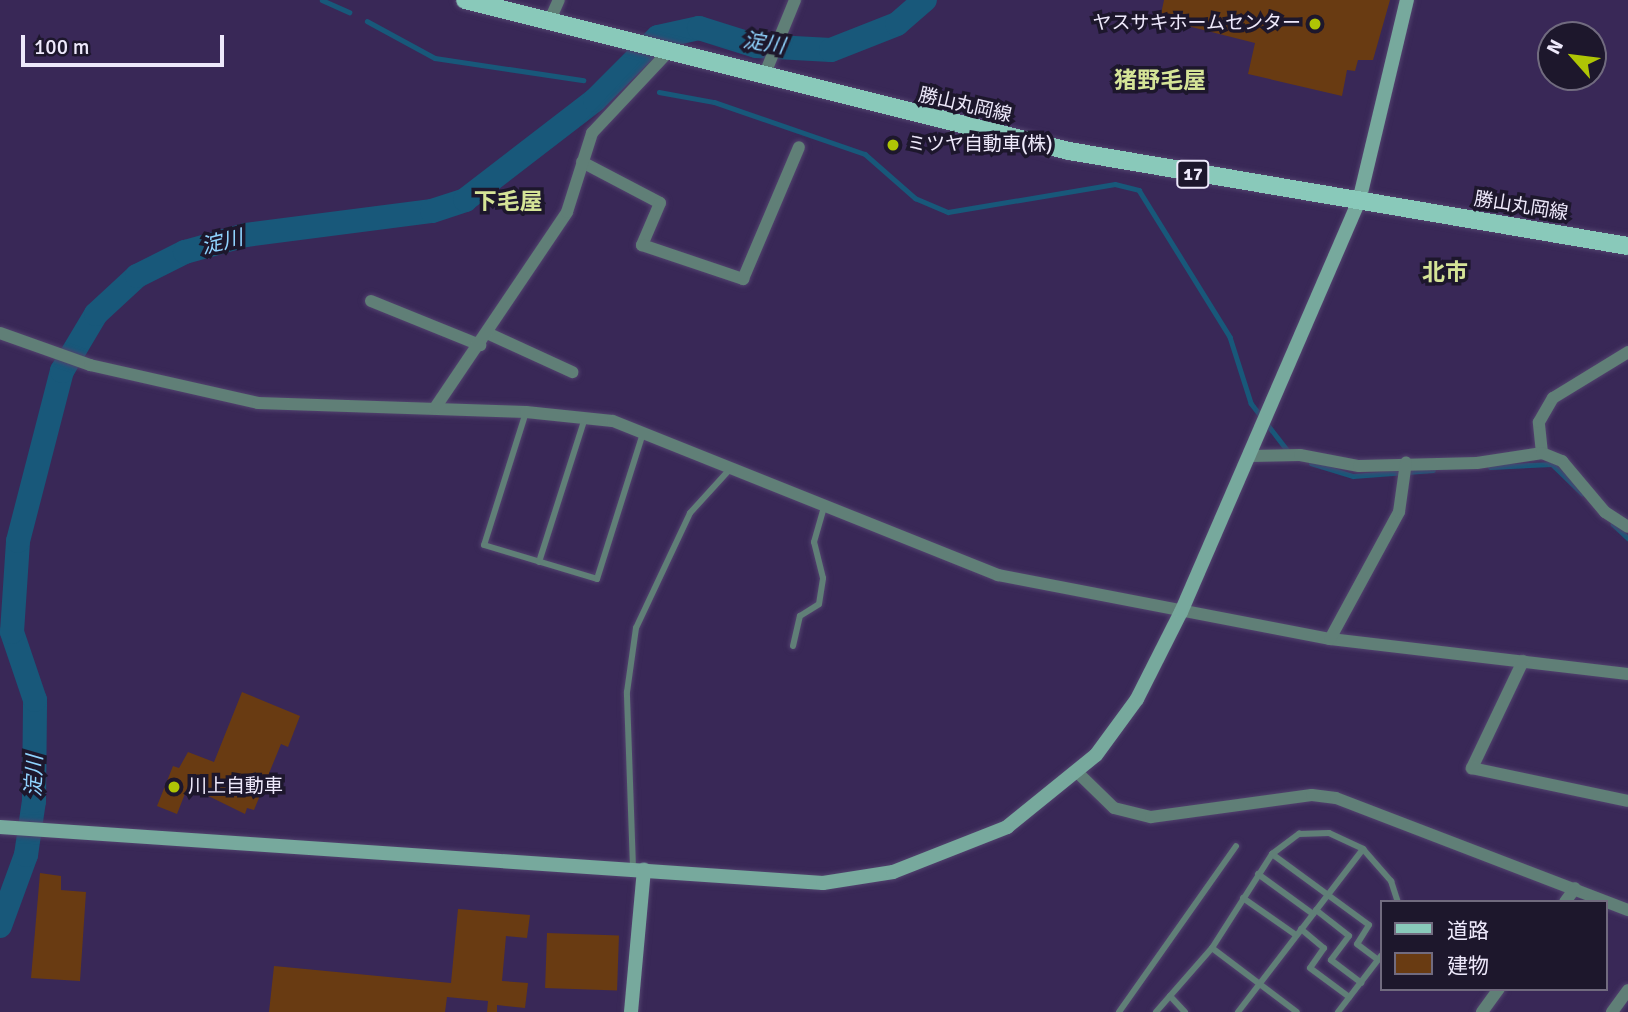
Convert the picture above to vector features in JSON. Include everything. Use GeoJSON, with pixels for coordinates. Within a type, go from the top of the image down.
{"type":"FeatureCollection","features":[{"type":"Feature","properties":{"kind":"main road","name":"勝山丸岡線"},"geometry":{"type":"LineString","coordinates":[[465,0],[665,50],[765,70],[1069,151],[1628,246]]}},
{"type":"Feature","properties":{"kind":"street"},"geometry":{"type":"LineString","coordinates":[[549,22],[559,0]]}},
{"type":"Feature","properties":{"kind":"street"},"geometry":{"type":"LineString","coordinates":[[765,70],[776,39],[795,0]]}},
{"type":"Feature","properties":{"kind":"street"},"geometry":{"type":"LineString","coordinates":[[0,827],[50,834],[823,883],[893,872],[1007,827],[1096,755],[1137,699],[1181,612],[1359,201],[1407,0]]}},
{"type":"Feature","properties":{"kind":"street"},"geometry":{"type":"LineString","coordinates":[[435,408],[480,345],[567,212],[592,133],[665,50]]}},
{"type":"Feature","properties":{"kind":"street"},"geometry":{"type":"LineString","coordinates":[[582,162],[660,203],[642,246],[743,279],[799,147]]}},
{"type":"Feature","properties":{"kind":"street"},"geometry":{"type":"LineString","coordinates":[[371,301],[480,345]]}},
{"type":"Feature","properties":{"kind":"street"},"geometry":{"type":"LineString","coordinates":[[0,333],[90,365],[258,403],[435,408],[586,417],[643,433],[730,469],[826,501],[946,559],[1181,612],[1330,639],[1628,674]]}},
{"type":"Feature","properties":{"kind":"street"},"geometry":{"type":"LineString","coordinates":[[487,334],[572,372]]}},
{"type":"Feature","properties":{"kind":"street"},"geometry":{"type":"LineString","coordinates":[[1542,453],[1539,422],[1553,398],[1628,352]]}},
{"type":"Feature","properties":{"kind":"street"},"geometry":{"type":"LineString","coordinates":[[1250,456],[1300,455],[1359,466],[1406,462],[1477,463],[1542,453],[1562,461],[1605,512],[1628,527]]}},
{"type":"Feature","properties":{"kind":"street"},"geometry":{"type":"LineString","coordinates":[[1330,639],[1399,512],[1406,462]]}},
{"type":"Feature","properties":{"kind":"street"},"geometry":{"type":"LineString","coordinates":[[1523,661],[1472,768],[1628,801]]}},
{"type":"Feature","properties":{"kind":"street"},"geometry":{"type":"LineString","coordinates":[[1076,771],[1114,808],[1151,817],[1312,795],[1336,798],[1604,900]]}},
{"type":"Feature","properties":{"kind":"street"},"geometry":{"type":"LineString","coordinates":[[631,1012],[638,870]]}},
{"type":"Feature","properties":{"kind":"street"},"geometry":{"type":"LineString","coordinates":[[1566,900],[1575,888]]}},
{"type":"Feature","properties":{"kind":"street"},"geometry":{"type":"LineString","coordinates":[[1607,901],[1628,910]]}},
{"type":"Feature","properties":{"kind":"street"},"geometry":{"type":"LineString","coordinates":[[1612,1012],[1628,990]]}},
{"type":"Feature","properties":{"kind":"street"},"geometry":{"type":"LineString","coordinates":[[1482,1012],[1498,991]]}},
{"type":"Feature","properties":{"kind":"lane"},"geometry":{"type":"LineString","coordinates":[[526,412],[484,545],[597,579],[643,433]]}},
{"type":"Feature","properties":{"kind":"lane"},"geometry":{"type":"LineString","coordinates":[[539,562],[586,417]]}},
{"type":"Feature","properties":{"kind":"lane"},"geometry":{"type":"LineString","coordinates":[[638,870],[627,692],[636,628],[690,513],[730,469]]}},
{"type":"Feature","properties":{"kind":"lane"},"geometry":{"type":"LineString","coordinates":[[793,646],[800,616],[820,604],[823,578],[814,542],[826,501]]}},
{"type":"Feature","properties":{"kind":"lane"},"geometry":{"type":"LineString","coordinates":[[1156,1012],[1212,948],[1258,874],[1283,842],[1314,831],[1363,849],[1391,881],[1397,900]]}},
{"type":"Feature","properties":{"kind":"lane"},"geometry":{"type":"LineString","coordinates":[[1119,1012],[1236,846]]}},
{"type":"Feature","properties":{"kind":"lane"},"geometry":{"type":"LineString","coordinates":[[1238,1012],[1363,849]]}},
{"type":"Feature","properties":{"kind":"lane"},"geometry":{"type":"LineString","coordinates":[[1272,854],[1369,925],[1357,944],[1380,958],[1338,1012]]}},
{"type":"Feature","properties":{"kind":"lane"},"geometry":{"type":"LineString","coordinates":[[1258,874],[1349,936],[1331,960],[1361,983]]}},
{"type":"Feature","properties":{"kind":"lane"},"geometry":{"type":"LineString","coordinates":[[1243,898],[1324,948],[1310,968],[1349,997]]}},
{"type":"Feature","properties":{"kind":"lane"},"geometry":{"type":"LineString","coordinates":[[1212,948],[1297,1012]]}},
{"type":"Feature","properties":{"kind":"lane"},"geometry":{"type":"LineString","coordinates":[[1170,996],[1185,1012]]}},
{"type":"Feature","properties":{"kind":"building"},"geometry":{"type":"Polygon","coordinates":[[[1164,0],[1390,0],[1373,60],[1358,60],[1355,71],[1347,70],[1342,96],[1248,74],[1255,43],[1160,19],[1164,0]]]}},
{"type":"Feature","properties":{"kind":"building"},"geometry":{"type":"Polygon","coordinates":[[[242,692],[300,716],[288,747],[281,744],[254,810],[247,808],[245,814],[188,786],[177,814],[157,806],[173,766],[179,768],[188,752],[214,762],[242,692]]]}},
{"type":"Feature","properties":{"kind":"building"},"geometry":{"type":"Polygon","coordinates":[[[40,873],[61,876],[61,890],[86,892],[80,981],[31,978],[40,873]]]}},
{"type":"Feature","properties":{"kind":"building"},"geometry":{"type":"Polygon","coordinates":[[[458,909],[530,915],[527,938],[506,936],[502,981],[528,983],[525,1008],[497,1005],[497,1012],[487,1012],[488,1001],[447,997],[445,1012],[269,1012],[274,966],[451,983],[458,909]]]}},
{"type":"Feature","properties":{"kind":"building"},"geometry":{"type":"Polygon","coordinates":[[[547,933],[619,936],[617,990],[545,988],[547,933]]]}},
{"type":"Feature","properties":{"kind":"waterway"},"geometry":{"type":"LineString","coordinates":[[322,0],[349,12]]}},
{"type":"Feature","properties":{"kind":"waterway","name":"淀川"},"geometry":{"type":"LineString","coordinates":[[0,926],[26,855],[34,801],[35,700],[12,632],[18,541],[62,371],[96,314],[137,276],[185,252],[246,235],[432,211],[465,200],[595,100],[658,37],[699,28],[756,46],[831,50],[897,24],[925,0]]}},
{"type":"Feature","properties":{"kind":"waterway"},"geometry":{"type":"LineString","coordinates":[[367,21],[435,58],[583,80]]}},
{"type":"Feature","properties":{"kind":"waterway"},"geometry":{"type":"LineString","coordinates":[[659,92],[714,102],[865,154],[915,198],[948,212],[1115,184],[1139,190],[1230,337],[1251,403],[1288,451]]}},
{"type":"Feature","properties":{"kind":"waterway"},"geometry":{"type":"LineString","coordinates":[[1311,463],[1353,476],[1433,470]]}},
{"type":"Feature","properties":{"kind":"waterway"},"geometry":{"type":"LineString","coordinates":[[1490,467],[1552,464],[1582,493]]}},
{"type":"Feature","properties":{"kind":"waterway"},"geometry":{"type":"LineString","coordinates":[[1613,524],[1628,538]]}},
{"type":"Feature","properties":{"kind":"place","name":"ヤスサキホームセンター"},"geometry":{"type":"Point","coordinates":[1315,24]}},
{"type":"Feature","properties":{"kind":"place","name":"ミツヤ自動車(株)"},"geometry":{"type":"Point","coordinates":[893,145]}},
{"type":"Feature","properties":{"kind":"place","name":"川上自動車"},"geometry":{"type":"Point","coordinates":[174,787]}},
{"type":"Feature","properties":{"kind":"district","name":"猪野毛屋"},"geometry":{"type":"Point","coordinates":[1160,81]}},
{"type":"Feature","properties":{"kind":"district","name":"下毛屋"},"geometry":{"type":"Point","coordinates":[508,202]}},
{"type":"Feature","properties":{"kind":"district","name":"北市"},"geometry":{"type":"Point","coordinates":[1445,273]}}]}
